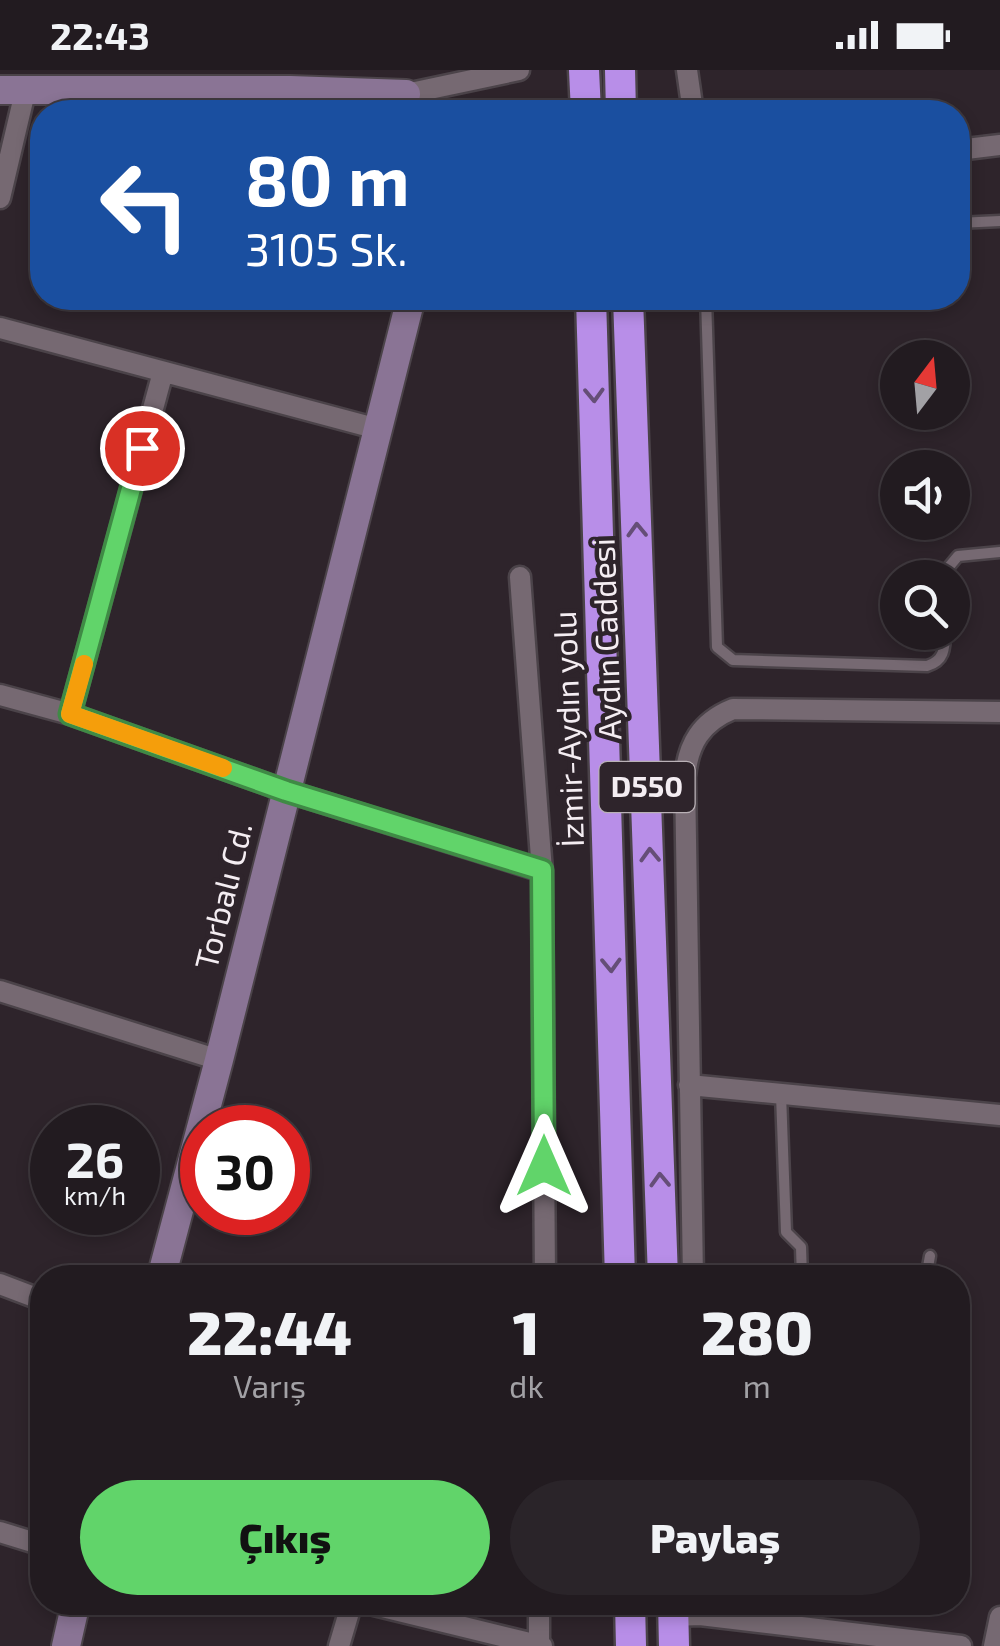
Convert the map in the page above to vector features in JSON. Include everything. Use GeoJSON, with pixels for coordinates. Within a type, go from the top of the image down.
{"type":"FeatureCollection","features":[{"type":"Feature","properties":{"kind":"highway"},"geometry":{"type":"LineString","coordinates":[[584,70],[585,100]]}},
{"type":"Feature","properties":{"kind":"highway"},"geometry":{"type":"LineString","coordinates":[[620,70],[621,100]]}},
{"type":"Feature","properties":{"kind":"highway","name":"İzmir-Aydın yolu"},"geometry":{"type":"LineString","coordinates":[[592,310],[620,1265]]}},
{"type":"Feature","properties":{"kind":"highway","name":"Aydın Caddesi"},"geometry":{"type":"LineString","coordinates":[[628,310],[663,1265]]}},
{"type":"Feature","properties":{"kind":"highway"},"geometry":{"type":"LineString","coordinates":[[630,1615],[631,1646]]}},
{"type":"Feature","properties":{"kind":"main road"},"geometry":{"type":"LineString","coordinates":[[13,91],[405,92]]}},
{"type":"Feature","properties":{"kind":"main road","name":"Torbalı Cd."},"geometry":{"type":"LineString","coordinates":[[170,1265],[408,310]]}},
{"type":"Feature","properties":{"kind":"main road"},"geometry":{"type":"LineString","coordinates":[[66,1646],[73,1615]]}},
{"type":"Feature","properties":{"kind":"street"},"geometry":{"type":"LineString","coordinates":[[405,92],[519,70]]}},
{"type":"Feature","properties":{"kind":"street"},"geometry":{"type":"LineString","coordinates":[[687,70],[691,100]]}},
{"type":"Feature","properties":{"kind":"street"},"geometry":{"type":"LineString","coordinates":[[0,198],[13,91]]}},
{"type":"Feature","properties":{"kind":"street"},"geometry":{"type":"LineString","coordinates":[[970,149],[1000,145]]}},
{"type":"Feature","properties":{"kind":"street"},"geometry":{"type":"LineString","coordinates":[[0,328],[378,428]]}},
{"type":"Feature","properties":{"kind":"street"},"geometry":{"type":"LineString","coordinates":[[70,714],[163,372]]}},
{"type":"Feature","properties":{"kind":"street"},"geometry":{"type":"LineString","coordinates":[[520,576],[542,870],[544,1265]]}},
{"type":"Feature","properties":{"kind":"street"},"geometry":{"type":"LineString","coordinates":[[0,695],[70,714],[286,791],[542,870]]}},
{"type":"Feature","properties":{"kind":"street"},"geometry":{"type":"LineString","coordinates":[[693,1265],[685,777],[686,756],[695,737],[706,724],[733,710],[1000,712]]}},
{"type":"Feature","properties":{"kind":"street"},"geometry":{"type":"LineString","coordinates":[[0,991],[219,1060]]}},
{"type":"Feature","properties":{"kind":"street"},"geometry":{"type":"LineString","coordinates":[[689,1085],[1000,1115]]}},
{"type":"Feature","properties":{"kind":"street"},"geometry":{"type":"LineString","coordinates":[[0,1284],[30,1295]]}},
{"type":"Feature","properties":{"kind":"street"},"geometry":{"type":"LineString","coordinates":[[0,1532],[30,1541]]}},
{"type":"Feature","properties":{"kind":"street"},"geometry":{"type":"LineString","coordinates":[[340,1646],[348,1615]]}},
{"type":"Feature","properties":{"kind":"street"},"geometry":{"type":"LineString","coordinates":[[415,1615],[540,1646],[540,1615]]}},
{"type":"Feature","properties":{"kind":"street"},"geometry":{"type":"LineString","coordinates":[[684,1616],[961,1646]]}},
{"type":"Feature","properties":{"kind":"street"},"geometry":{"type":"LineString","coordinates":[[994,1646],[1000,1617]]}},
{"type":"Feature","properties":{"kind":"lane"},"geometry":{"type":"LineString","coordinates":[[970,221],[1000,220]]}},
{"type":"Feature","properties":{"kind":"lane"},"geometry":{"type":"LineString","coordinates":[[706,310],[717,647],[733,660],[927,666],[939,660],[944,650]]}},
{"type":"Feature","properties":{"kind":"lane"},"geometry":{"type":"LineString","coordinates":[[955,560],[958,556],[1000,552]]}},
{"type":"Feature","properties":{"kind":"lane"},"geometry":{"type":"LineString","coordinates":[[780,1094],[786,1232],[801,1247],[802,1265]]}},
{"type":"Feature","properties":{"kind":"lane"},"geometry":{"type":"LineString","coordinates":[[928,1265],[930,1256]]}},
{"type":"Feature","properties":{"kind":"slow traffic"},"geometry":{"type":"LineString","coordinates":[[84,664],[70,714],[223,768]]}},
{"type":"Feature","properties":{"kind":"route"},"geometry":{"type":"LineString","coordinates":[[142,448],[70,714],[286,791],[542,870],[544,1166]]}}]}
